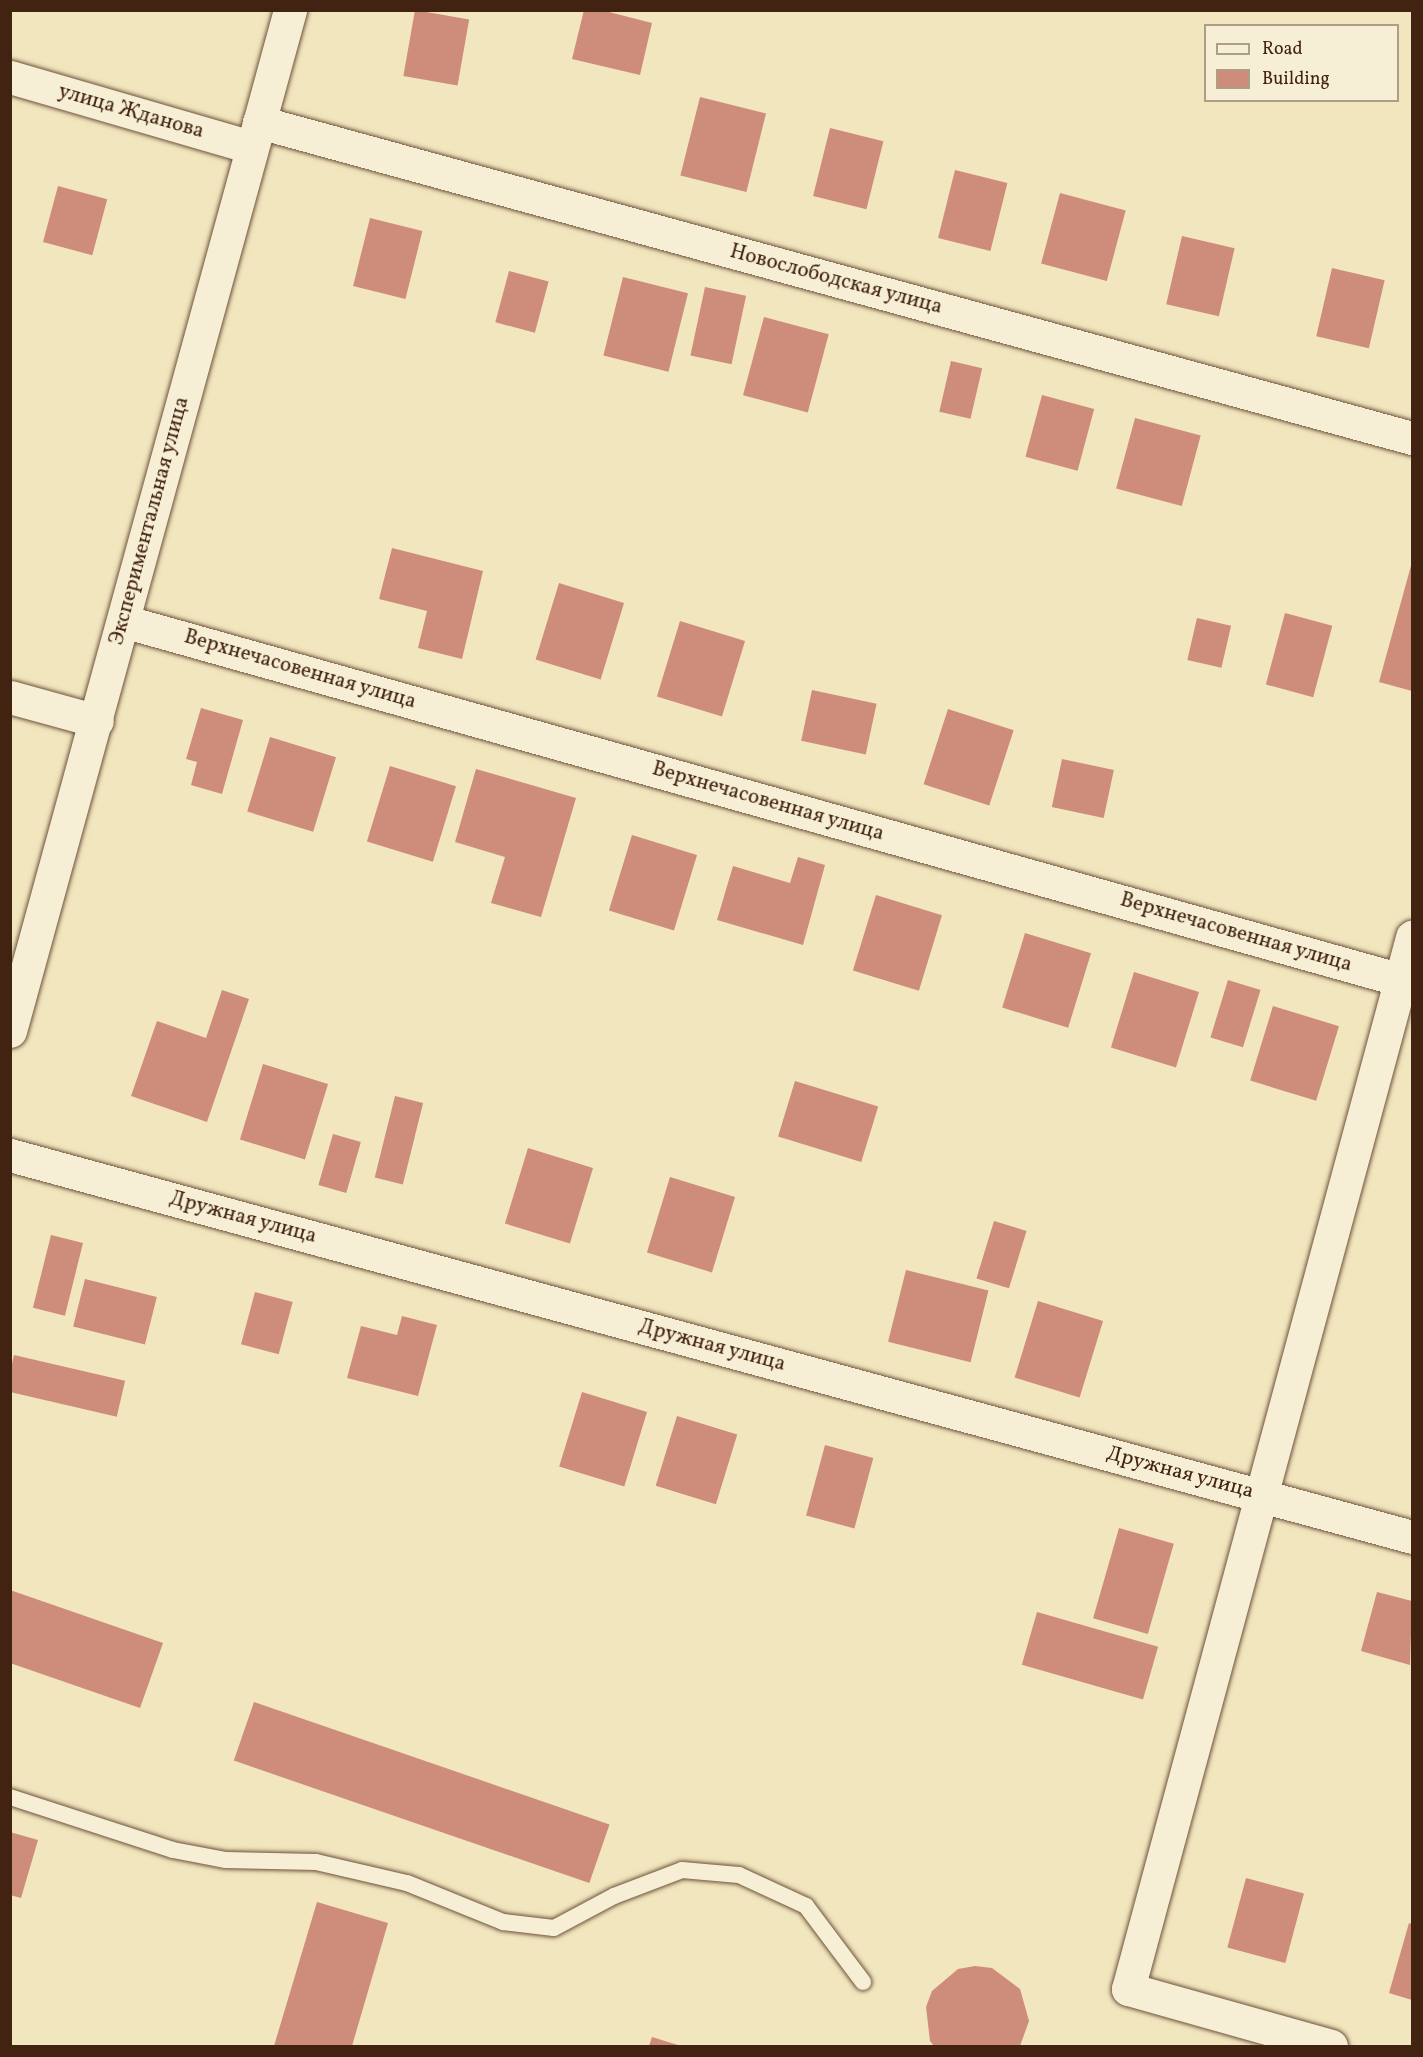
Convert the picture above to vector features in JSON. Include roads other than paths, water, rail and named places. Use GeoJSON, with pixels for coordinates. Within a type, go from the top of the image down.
{"type":"FeatureCollection","features":[{"type":"Feature","properties":{"kind":"street","name":"Экспериментальная улица"},"geometry":{"type":"LineString","coordinates":[[10,1031],[97,721],[290,10]]}},
{"type":"Feature","properties":{"kind":"street","name":"улица Жданова"},"geometry":{"type":"LineString","coordinates":[[10,77],[255,134]]}},
{"type":"Feature","properties":{"kind":"street","name":"Новослободская улица"},"geometry":{"type":"LineString","coordinates":[[255,134],[1413,438]]}},
{"type":"Feature","properties":{"kind":"street","name":"Верхнечасовенная улица"},"geometry":{"type":"LineString","coordinates":[[123,621],[1406,981]]}},
{"type":"Feature","properties":{"kind":"street"},"geometry":{"type":"LineString","coordinates":[[10,697],[97,721]]}},
{"type":"Feature","properties":{"kind":"street"},"geometry":{"type":"LineString","coordinates":[[1331,2046],[1128,1989],[1262,1496],[1406,981],[1413,938]]}},
{"type":"Feature","properties":{"kind":"street","name":"Дружная улица"},"geometry":{"type":"LineString","coordinates":[[10,1155],[1413,1537]]}},
{"type":"Feature","properties":{"kind":"lane"},"geometry":{"type":"LineString","coordinates":[[10,1797],[173,1850],[226,1860],[316,1862],[407,1883],[502,1922],[544,1927],[554,1928],[614,1896],[682,1870],[739,1875],[806,1906],[863,1982]]}}]}
